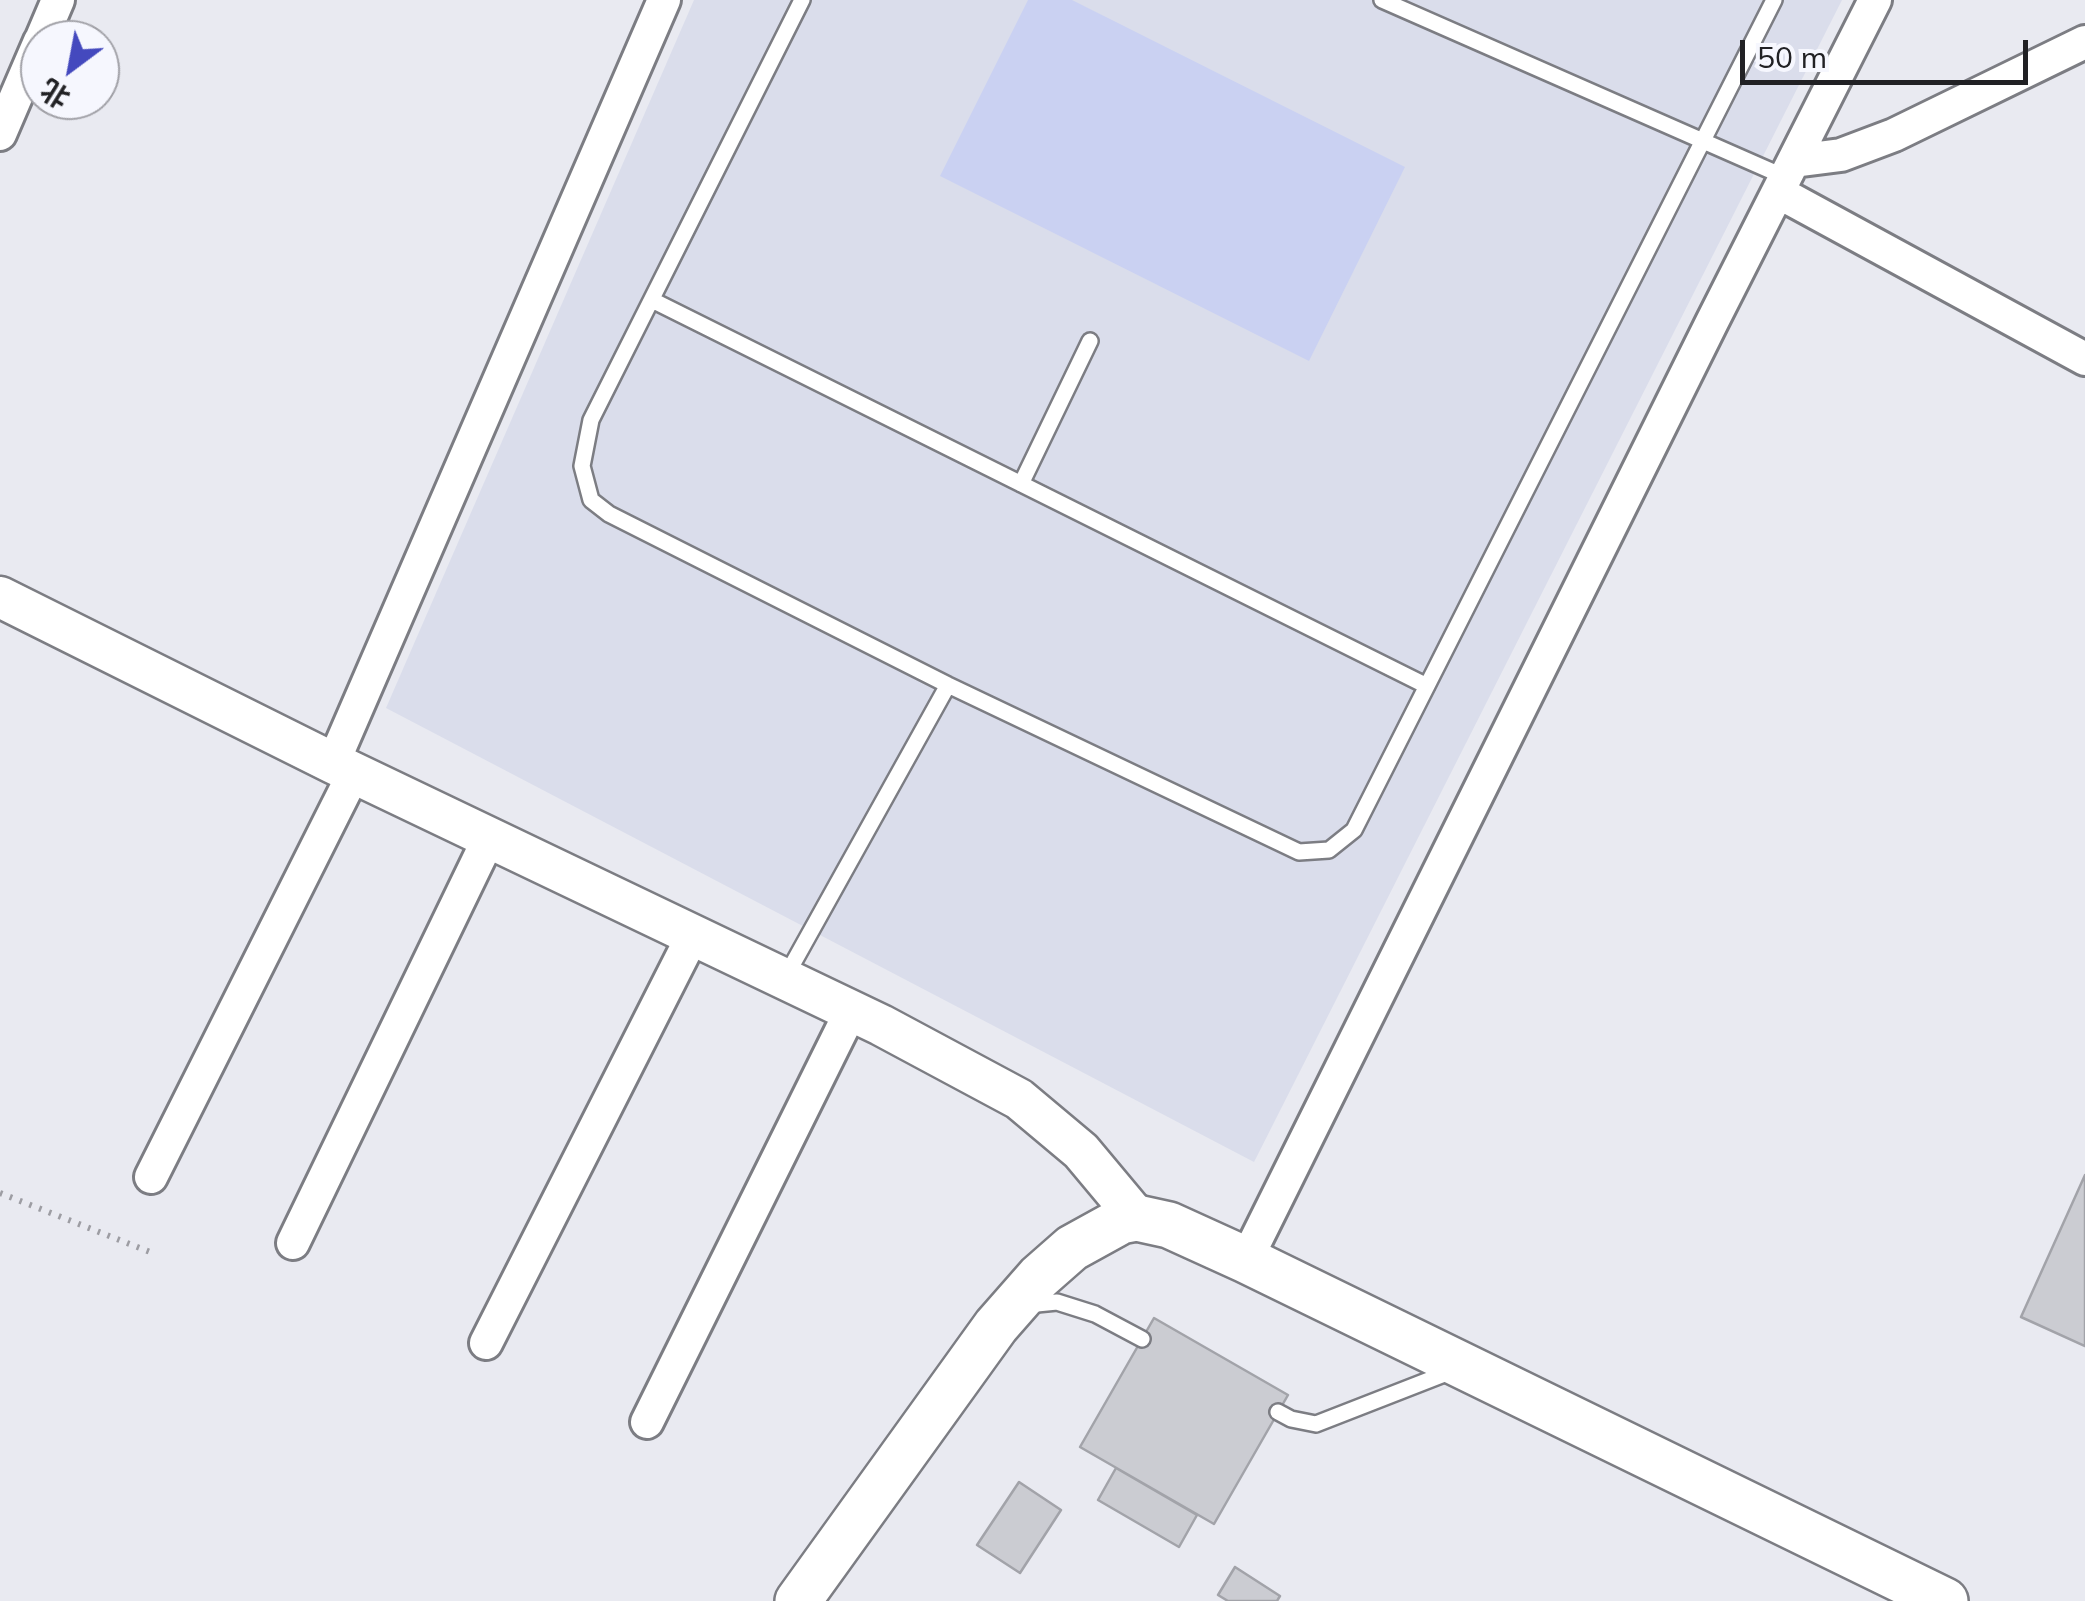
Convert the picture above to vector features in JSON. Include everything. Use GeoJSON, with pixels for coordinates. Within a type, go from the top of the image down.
{"type":"FeatureCollection","features":[{"type":"Feature","properties":{"kind":"main road"},"geometry":{"type":"LineString","coordinates":[[798,1601],[996,1326],[1039,1276],[1072,1248],[1121,1220],[1137,1218],[1169,1225],[1246,1260],[1945,1601]]}},
{"type":"Feature","properties":{"kind":"street"},"geometry":{"type":"LineString","coordinates":[[151,1177],[344,768],[664,0]]}},
{"type":"Feature","properties":{"kind":"street"},"geometry":{"type":"LineString","coordinates":[[1246,1260],[1876,0]]}},
{"type":"Feature","properties":{"kind":"street"},"geometry":{"type":"LineString","coordinates":[[1785,177],[1894,135],[2085,42]]}},
{"type":"Feature","properties":{"kind":"street"},"geometry":{"type":"LineString","coordinates":[[0,134],[20,88]]}},
{"type":"Feature","properties":{"kind":"street"},"geometry":{"type":"LineString","coordinates":[[1785,177],[2085,359]]}},
{"type":"Feature","properties":{"kind":"street"},"geometry":{"type":"LineString","coordinates":[[0,597],[344,768],[850,1011],[1019,1099],[1082,1151],[1137,1218]]}},
{"type":"Feature","properties":{"kind":"street"},"geometry":{"type":"LineString","coordinates":[[293,1243],[489,838]]}},
{"type":"Feature","properties":{"kind":"street"},"geometry":{"type":"LineString","coordinates":[[486,1342],[692,935]]}},
{"type":"Feature","properties":{"kind":"street"},"geometry":{"type":"LineString","coordinates":[[647,1422],[850,1011]]}},
{"type":"Feature","properties":{"kind":"lane"},"geometry":{"type":"LineString","coordinates":[[802,0],[591,420],[582,466],[591,500],[609,514],[948,685],[1299,852],[1329,850],[1354,830],[1774,0]]}},
{"type":"Feature","properties":{"kind":"lane"},"geometry":{"type":"LineString","coordinates":[[1382,0],[1785,177]]}},
{"type":"Feature","properties":{"kind":"lane"},"geometry":{"type":"LineString","coordinates":[[652,300],[1426,686]]}},
{"type":"Feature","properties":{"kind":"lane"},"geometry":{"type":"LineString","coordinates":[[1021,484],[1090,340]]}},
{"type":"Feature","properties":{"kind":"lane"},"geometry":{"type":"LineString","coordinates":[[784,980],[948,685]]}},
{"type":"Feature","properties":{"kind":"lane"},"geometry":{"type":"LineString","coordinates":[[1013,1306],[1056,1302],[1095,1314],[1142,1338]]}},
{"type":"Feature","properties":{"kind":"lane"},"geometry":{"type":"LineString","coordinates":[[1278,1412],[1316,1424],[1464,1366]]}},
{"type":"Feature","properties":{"kind":"path"},"geometry":{"type":"LineString","coordinates":[[0,1192],[150,1252]]}},
{"type":"Feature","properties":{"kind":"shaded area"},"geometry":{"type":"Polygon","coordinates":[[[694,0],[1842,0],[1254,1162],[386,708],[694,0]]]}},
{"type":"Feature","properties":{"kind":"shaded area"},"geometry":{"type":"Polygon","coordinates":[[[1028,0],[1072,0],[1405,167],[1309,361],[940,176],[1028,0]]]}},
{"type":"Feature","properties":{"kind":"building"},"geometry":{"type":"Polygon","coordinates":[[[2085,1175],[2085,1346],[2021,1317],[2085,1175]]]}},
{"type":"Feature","properties":{"kind":"building"},"geometry":{"type":"Polygon","coordinates":[[[1154,1318],[1288,1395],[1214,1524],[1080,1447],[1154,1318]]]}},
{"type":"Feature","properties":{"kind":"building"},"geometry":{"type":"Polygon","coordinates":[[[1116,1468],[1197,1515],[1179,1547],[1098,1500],[1116,1468]]]}},
{"type":"Feature","properties":{"kind":"building"},"geometry":{"type":"Polygon","coordinates":[[[1019,1482],[1061,1510],[1020,1573],[977,1545],[1019,1482]]]}},
{"type":"Feature","properties":{"kind":"building"},"geometry":{"type":"Polygon","coordinates":[[[1235,1567],[1280,1596],[1277,1601],[1228,1601],[1218,1595],[1235,1567]]]}}]}
